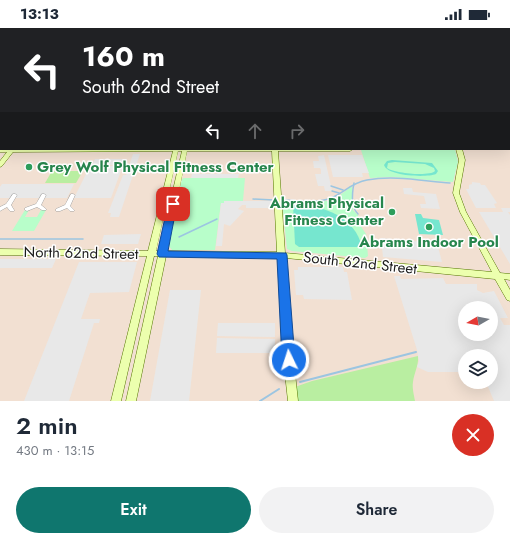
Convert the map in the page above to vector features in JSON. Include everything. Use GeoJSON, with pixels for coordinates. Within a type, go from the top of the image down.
{"type":"FeatureCollection","features":[{"type":"Feature","properties":{"kind":"street"},"geometry":{"type":"LineString","coordinates":[[0,150],[12,150]]}},
{"type":"Feature","properties":{"kind":"street"},"geometry":{"type":"LineString","coordinates":[[0,165],[12,150]]}},
{"type":"Feature","properties":{"kind":"street"},"geometry":{"type":"LineString","coordinates":[[130,401],[162,254],[180,150]]}},
{"type":"Feature","properties":{"kind":"street"},"geometry":{"type":"LineString","coordinates":[[116,401],[151,254],[180,150]]}},
{"type":"Feature","properties":{"kind":"street"},"geometry":{"type":"LineString","coordinates":[[275,150],[287,346],[293,401]]}},
{"type":"Feature","properties":{"kind":"street"},"geometry":{"type":"LineString","coordinates":[[459,150],[462,160],[456,193],[463,212],[510,298]]}},
{"type":"Feature","properties":{"kind":"street"},"geometry":{"type":"LineString","coordinates":[[0,209],[8,206],[16,194]]}},
{"type":"Feature","properties":{"kind":"street"},"geometry":{"type":"LineString","coordinates":[[58,210],[67,206],[73,194]]}},
{"type":"Feature","properties":{"kind":"street"},"geometry":{"type":"LineString","coordinates":[[27,209],[38,205],[44,195]]}},
{"type":"Feature","properties":{"kind":"street"},"geometry":{"type":"LineString","coordinates":[[38,205],[44,209]]}},
{"type":"Feature","properties":{"kind":"street"},"geometry":{"type":"LineString","coordinates":[[8,206],[12,210]]}},
{"type":"Feature","properties":{"kind":"street"},"geometry":{"type":"LineString","coordinates":[[67,206],[72,210]]}},
{"type":"Feature","properties":{"kind":"street","name":"North 62nd Street"},"geometry":{"type":"LineString","coordinates":[[0,252],[162,254]]}},
{"type":"Feature","properties":{"kind":"street","name":"South 62nd Street"},"geometry":{"type":"LineString","coordinates":[[162,254],[282,255],[510,277]]}},
{"type":"Feature","properties":{"kind":"shaded area"},"geometry":{"type":"Polygon","coordinates":[[[0,150],[510,150],[510,401],[0,401],[0,150]]]}},
{"type":"Feature","properties":{"kind":"shaded area"},"geometry":{"type":"Polygon","coordinates":[[[133,154],[140,154],[119,217],[110,217],[111,213],[108,213],[123,175],[126,175],[133,154]]]}},
{"type":"Feature","properties":{"kind":"shaded area"},"geometry":{"type":"Polygon","coordinates":[[[324,155],[332,191],[325,191],[324,186],[318,186],[315,174],[321,174],[321,170],[320,168],[314,168],[313,161],[319,161],[318,156],[324,155]]]}},
{"type":"Feature","properties":{"kind":"shaded area"},"geometry":{"type":"Polygon","coordinates":[[[328,155],[362,155],[369,173],[362,173],[363,177],[333,177],[328,155]]]}},
{"type":"Feature","properties":{"kind":"shaded area"},"geometry":{"type":"Polygon","coordinates":[[[95,159],[127,159],[125,165],[92,165],[95,159]]]}},
{"type":"Feature","properties":{"kind":"shaded area"},"geometry":{"type":"Polygon","coordinates":[[[392,160],[432,163],[438,171],[436,174],[424,176],[399,174],[387,169],[384,165],[387,161],[392,160]],[[395,162],[388,163],[387,168],[411,174],[426,174],[435,171],[434,168],[425,164],[395,162]]]}},
{"type":"Feature","properties":{"kind":"shaded area"},"geometry":{"type":"Polygon","coordinates":[[[90,166],[119,166],[119,168],[122,168],[111,198],[74,198],[90,166]]]}},
{"type":"Feature","properties":{"kind":"shaded area"},"geometry":{"type":"Polygon","coordinates":[[[192,174],[239,174],[238,178],[191,178],[192,174]]]}},
{"type":"Feature","properties":{"kind":"shaded area"},"geometry":{"type":"Polygon","coordinates":[[[472,182],[485,185],[497,203],[494,204],[496,208],[476,208],[466,189],[469,189],[469,185],[472,184],[472,182]]]}},
{"type":"Feature","properties":{"kind":"shaded area"},"geometry":{"type":"Polygon","coordinates":[[[2,184],[74,184],[67,198],[0,198],[0,187],[2,184]]]}},
{"type":"Feature","properties":{"kind":"shaded area"},"geometry":{"type":"Polygon","coordinates":[[[403,188],[412,188],[413,192],[436,194],[440,209],[421,208],[420,204],[426,204],[424,196],[404,194],[403,188]]]}},
{"type":"Feature","properties":{"kind":"shaded area"},"geometry":{"type":"Polygon","coordinates":[[[224,201],[271,201],[272,208],[246,208],[246,205],[242,205],[238,209],[244,211],[230,226],[224,224],[222,246],[216,246],[221,203],[224,203],[224,201]]]}},
{"type":"Feature","properties":{"kind":"shaded area"},"geometry":{"type":"Polygon","coordinates":[[[293,205],[315,207],[335,214],[352,227],[358,236],[362,247],[299,247],[295,244],[293,205]]]}},
{"type":"Feature","properties":{"kind":"shaded area"},"geometry":{"type":"Polygon","coordinates":[[[501,208],[510,208],[510,212],[508,212],[510,215],[510,264],[479,212],[503,212],[501,208]]]}},
{"type":"Feature","properties":{"kind":"shaded area","name":"Abrams Indoor Pool"},"geometry":{"type":"Polygon","coordinates":[[[415,214],[421,214],[423,218],[439,220],[443,235],[419,234],[415,214]]]}},
{"type":"Feature","properties":{"kind":"shaded area"},"geometry":{"type":"Polygon","coordinates":[[[141,234],[138,244],[101,244],[104,235],[141,234]]]}},
{"type":"Feature","properties":{"kind":"shaded area"},"geometry":{"type":"Polygon","coordinates":[[[381,238],[437,243],[442,262],[383,257],[381,238]]]}},
{"type":"Feature","properties":{"kind":"shaded area"},"geometry":{"type":"Polygon","coordinates":[[[0,259],[56,259],[52,268],[0,268],[0,259]]]}},
{"type":"Feature","properties":{"kind":"shaded area"},"geometry":{"type":"Polygon","coordinates":[[[79,262],[137,262],[129,292],[90,293],[81,319],[100,319],[99,323],[94,323],[69,401],[24,401],[79,262]]]}},
{"type":"Feature","properties":{"kind":"shaded area"},"geometry":{"type":"Polygon","coordinates":[[[298,267],[343,267],[344,272],[347,272],[352,300],[304,299],[303,295],[296,295],[294,270],[298,270],[298,267]]]}},
{"type":"Feature","properties":{"kind":"shaded area"},"geometry":{"type":"Polygon","coordinates":[[[394,276],[400,276],[401,279],[443,278],[446,284],[477,284],[477,290],[483,293],[494,291],[508,318],[500,318],[504,325],[510,325],[510,401],[494,401],[489,389],[498,389],[498,349],[458,349],[458,372],[428,372],[417,367],[419,361],[394,276]]]}},
{"type":"Feature","properties":{"kind":"shaded area"},"geometry":{"type":"Polygon","coordinates":[[[170,290],[201,290],[189,401],[150,401],[170,290]]]}},
{"type":"Feature","properties":{"kind":"shaded area"},"geometry":{"type":"Polygon","coordinates":[[[218,323],[275,323],[275,337],[217,336],[218,323]]]}},
{"type":"Feature","properties":{"kind":"shaded area"},"geometry":{"type":"Polygon","coordinates":[[[217,338],[275,339],[275,353],[216,353],[217,338]]]}},
{"type":"Feature","properties":{"kind":"green space"},"geometry":{"type":"Polygon","coordinates":[[[361,150],[455,150],[458,162],[453,182],[391,177],[370,178],[361,150]]]}},
{"type":"Feature","properties":{"kind":"green space"},"geometry":{"type":"Polygon","coordinates":[[[52,171],[83,171],[76,183],[45,183],[52,171]]]}},
{"type":"Feature","properties":{"kind":"green space"},"geometry":{"type":"Polygon","coordinates":[[[245,178],[243,201],[224,201],[224,203],[221,203],[215,250],[172,250],[168,245],[182,179],[245,178]]]}},
{"type":"Feature","properties":{"kind":"green space"},"geometry":{"type":"Polygon","coordinates":[[[352,186],[353,210],[358,215],[358,222],[366,234],[368,256],[365,258],[292,251],[287,249],[282,201],[329,201],[335,199],[352,186]]]}},
{"type":"Feature","properties":{"kind":"green space"},"geometry":{"type":"Polygon","coordinates":[[[25,210],[29,210],[25,217],[37,217],[41,210],[46,210],[34,231],[12,231],[25,210]]]}},
{"type":"Feature","properties":{"kind":"green space"},"geometry":{"type":"Polygon","coordinates":[[[418,356],[418,363],[413,384],[415,401],[298,401],[295,387],[312,381],[418,356]]]}},
{"type":"Feature","properties":{"kind":"waterway"},"geometry":{"type":"LineString","coordinates":[[354,184],[361,181],[388,178],[450,183]]}},
{"type":"Feature","properties":{"kind":"waterway"},"geometry":{"type":"LineString","coordinates":[[282,200],[325,200],[336,196],[354,184]]}},
{"type":"Feature","properties":{"kind":"waterway"},"geometry":{"type":"LineString","coordinates":[[354,184],[353,204],[358,214]]}},
{"type":"Feature","properties":{"kind":"waterway"},"geometry":{"type":"LineString","coordinates":[[331,186],[343,190]]}},
{"type":"Feature","properties":{"kind":"waterway"},"geometry":{"type":"LineString","coordinates":[[332,191],[339,193]]}},
{"type":"Feature","properties":{"kind":"waterway"},"geometry":{"type":"LineString","coordinates":[[253,199],[274,200]]}},
{"type":"Feature","properties":{"kind":"waterway"},"geometry":{"type":"LineString","coordinates":[[179,237],[217,219]]}},
{"type":"Feature","properties":{"kind":"waterway"},"geometry":{"type":"LineString","coordinates":[[0,239],[83,239]]}},
{"type":"Feature","properties":{"kind":"waterway"},"geometry":{"type":"LineString","coordinates":[[300,382],[416,352]]}},
{"type":"Feature","properties":{"kind":"waterway"},"geometry":{"type":"LineString","coordinates":[[260,401],[279,389]]}},
{"type":"Feature","properties":{"kind":"place","name":"Grey Wolf Physical Fitness Center"},"geometry":{"type":"Point","coordinates":[29,167]}},
{"type":"Feature","properties":{"kind":"place","name":"Abrams Physical Fitness Center"},"geometry":{"type":"Point","coordinates":[392,212]}},
{"type":"Feature","properties":{"kind":"place","name":"Abrams Indoor Pool"},"geometry":{"type":"Point","coordinates":[429,227]}},
{"type":"Feature","properties":{"kind":"route"},"geometry":{"type":"LineString","coordinates":[[173,204],[162,254],[282,255],[289,360]]}}]}
